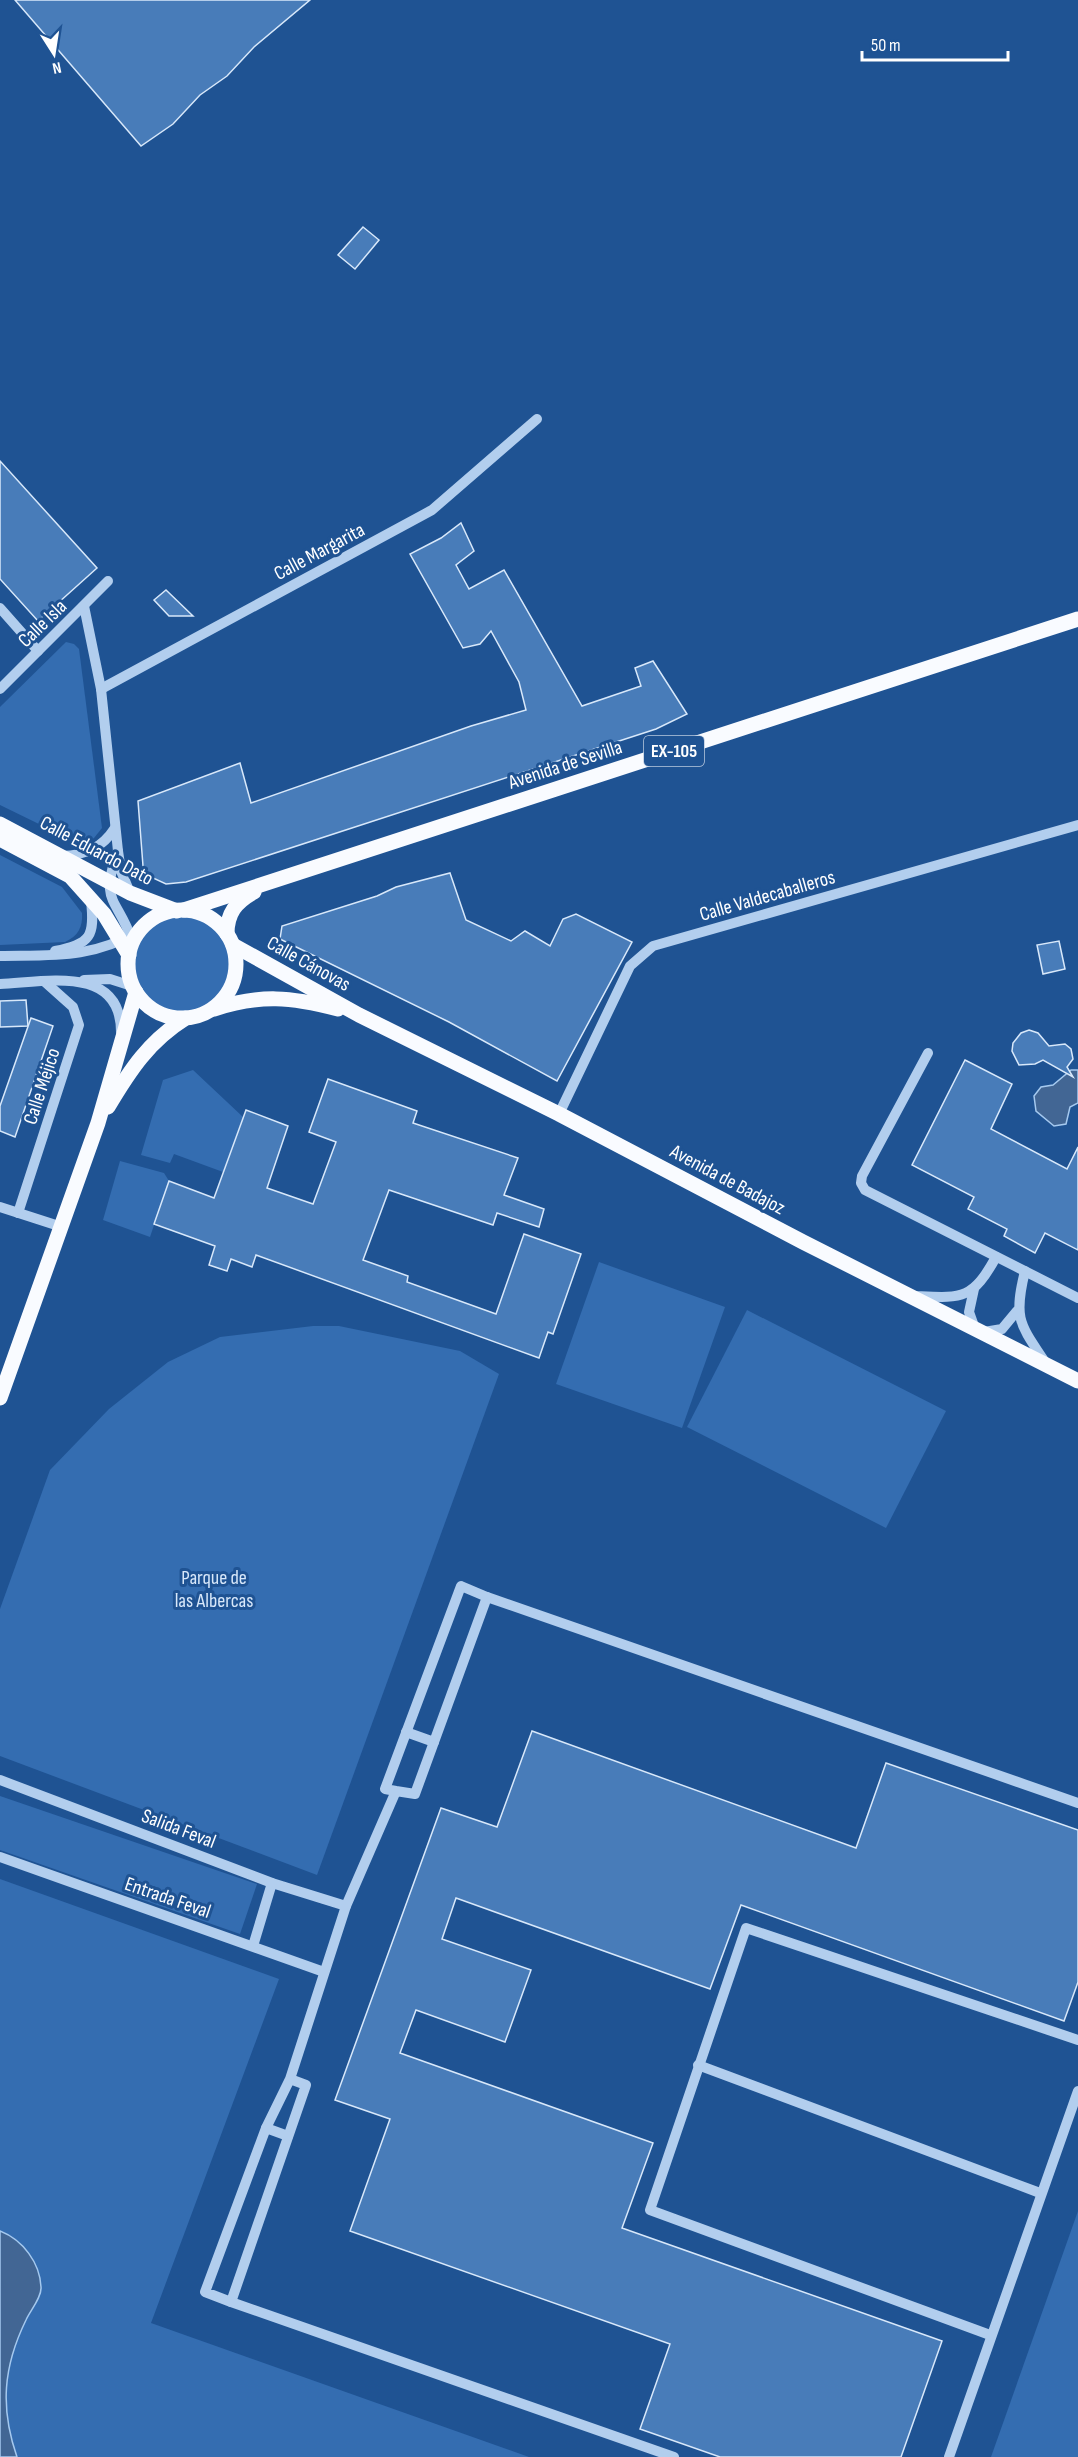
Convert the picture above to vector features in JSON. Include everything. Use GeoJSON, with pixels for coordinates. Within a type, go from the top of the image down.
{"type":"FeatureCollection","features":[{"type":"Feature","properties":{"kind":"main road","name":"Avenida de Sevilla"},"geometry":{"type":"LineString","coordinates":[[180,910],[271,883],[1078,619]]}},
{"type":"Feature","properties":{"kind":"main road","name":"Calle Eduardo Dato"},"geometry":{"type":"LineString","coordinates":[[0,824],[130,893],[180,910]]}},
{"type":"Feature","properties":{"kind":"main road","name":"Calle Eduardo Dato"},"geometry":{"type":"LineString","coordinates":[[0,838],[69,876],[91,897],[114,927],[131,941]]}},
{"type":"Feature","properties":{"kind":"main road","name":"Avenida de Sevilla"},"geometry":{"type":"LineString","coordinates":[[230,940],[227,919],[242,898],[271,883]]}},
{"type":"Feature","properties":{"kind":"main road"},"geometry":{"type":"LineString","coordinates":[[98,1123],[139,1059],[162,1033],[186,1018],[212,1010],[223,1000],[231,987],[236,971],[230,940],[206,916],[180,910],[152,920],[131,941],[128,969],[134,989],[155,1011],[169,1017],[186,1018]]}},
{"type":"Feature","properties":{"kind":"main road","name":"Calle Cánovas"},"geometry":{"type":"LineString","coordinates":[[230,940],[359,1015]]}},
{"type":"Feature","properties":{"kind":"main road"},"geometry":{"type":"LineString","coordinates":[[0,1398],[98,1123],[134,989]]}},
{"type":"Feature","properties":{"kind":"main road","name":"Calle Cánovas"},"geometry":{"type":"LineString","coordinates":[[212,1010],[258,998],[310,1002],[359,1015]]}},
{"type":"Feature","properties":{"kind":"main road","name":"Avenida de Badajoz"},"geometry":{"type":"LineString","coordinates":[[359,1015],[559,1114],[1078,1381]]}},
{"type":"Feature","properties":{"kind":"street","name":"Calle Margarita"},"geometry":{"type":"LineString","coordinates":[[101,689],[432,510],[537,419]]}},
{"type":"Feature","properties":{"kind":"street","name":"Calle Isla"},"geometry":{"type":"LineString","coordinates":[[0,689],[108,581]]}},
{"type":"Feature","properties":{"kind":"street"},"geometry":{"type":"LineString","coordinates":[[84,606],[101,689],[121,871],[130,893]]}},
{"type":"Feature","properties":{"kind":"street"},"geometry":{"type":"LineString","coordinates":[[0,608],[38,651]]}},
{"type":"Feature","properties":{"kind":"street","name":"Calle Valdecaballeros"},"geometry":{"type":"LineString","coordinates":[[559,1114],[630,966],[653,946],[1078,825]]}},
{"type":"Feature","properties":{"kind":"street"},"geometry":{"type":"LineString","coordinates":[[60,856],[81,855],[91,850],[108,839],[115,828]]}},
{"type":"Feature","properties":{"kind":"street"},"geometry":{"type":"LineString","coordinates":[[0,956],[80,954],[131,941],[110,898],[109,882],[118,851]]}},
{"type":"Feature","properties":{"kind":"street"},"geometry":{"type":"LineString","coordinates":[[31,956],[68,948],[86,940],[92,933],[91,897]]}},
{"type":"Feature","properties":{"kind":"street"},"geometry":{"type":"LineString","coordinates":[[0,984],[110,979],[134,989]]}},
{"type":"Feature","properties":{"kind":"street"},"geometry":{"type":"LineString","coordinates":[[78,980],[96,986],[116,1003],[121,1017],[121,1037]]}},
{"type":"Feature","properties":{"kind":"street","name":"Calle Méjico"},"geometry":{"type":"LineString","coordinates":[[18,1212],[79,1024],[74,1007],[45,982]]}},
{"type":"Feature","properties":{"kind":"street"},"geometry":{"type":"LineString","coordinates":[[928,1053],[862,1176],[861,1183],[865,1190],[1078,1298]]}},
{"type":"Feature","properties":{"kind":"street"},"geometry":{"type":"LineString","coordinates":[[0,1207],[62,1227]]}},
{"type":"Feature","properties":{"kind":"street"},"geometry":{"type":"LineString","coordinates":[[909,1296],[946,1297],[974,1289],[983,1281],[996,1257]]}},
{"type":"Feature","properties":{"kind":"street"},"geometry":{"type":"LineString","coordinates":[[1025,1271],[1017,1311],[1021,1324],[1047,1365]]}},
{"type":"Feature","properties":{"kind":"street"},"geometry":{"type":"LineString","coordinates":[[974,1289],[969,1312],[978,1330],[1002,1329],[1017,1311]]}},
{"type":"Feature","properties":{"kind":"street"},"geometry":{"type":"LineString","coordinates":[[487,1597],[415,1794],[385,1789],[460,1586],[1078,1803]]}},
{"type":"Feature","properties":{"kind":"street"},"geometry":{"type":"LineString","coordinates":[[406,1732],[434,1742]]}},
{"type":"Feature","properties":{"kind":"street","name":"Salida Feval"},"geometry":{"type":"LineString","coordinates":[[0,1780],[272,1882],[346,1906]]}},
{"type":"Feature","properties":{"kind":"street"},"geometry":{"type":"LineString","coordinates":[[396,1791],[346,1906],[290,2079],[266,2128],[205,2292],[674,2457]]}},
{"type":"Feature","properties":{"kind":"street","name":"Entrada Feval"},"geometry":{"type":"LineString","coordinates":[[0,1857],[324,1972]]}},
{"type":"Feature","properties":{"kind":"street"},"geometry":{"type":"LineString","coordinates":[[253,1946],[272,1882]]}},
{"type":"Feature","properties":{"kind":"street"},"geometry":{"type":"LineString","coordinates":[[990,2335],[650,2210],[746,1928],[1078,2040]]}},
{"type":"Feature","properties":{"kind":"street"},"geometry":{"type":"LineString","coordinates":[[698,2066],[1040,2193]]}},
{"type":"Feature","properties":{"kind":"street"},"geometry":{"type":"LineString","coordinates":[[231,2302],[306,2085],[290,2079]]}},
{"type":"Feature","properties":{"kind":"street"},"geometry":{"type":"LineString","coordinates":[[949,2457],[1040,2193],[1078,2091]]}},
{"type":"Feature","properties":{"kind":"street"},"geometry":{"type":"LineString","coordinates":[[266,2128],[288,2136]]}},
{"type":"Feature","properties":{"kind":"green space"},"geometry":{"type":"Polygon","coordinates":[[[66,642],[74,644],[79,649],[102,828],[94,838],[82,845],[0,805],[0,707],[66,642]]]}},
{"type":"Feature","properties":{"kind":"green space"},"geometry":{"type":"Polygon","coordinates":[[[0,855],[62,887],[82,913],[82,923],[73,937],[65,942],[0,945],[0,855]]]}},
{"type":"Feature","properties":{"kind":"green space"},"geometry":{"type":"Polygon","coordinates":[[[182,910],[192,911],[212,919],[220,926],[227,934],[235,954],[235,974],[227,994],[220,1002],[212,1009],[192,1017],[182,1018],[172,1017],[152,1009],[144,1002],[137,994],[129,974],[128,964],[129,954],[137,934],[144,926],[152,919],[172,911],[182,910]]]}},
{"type":"Feature","properties":{"kind":"green space"},"geometry":{"type":"Polygon","coordinates":[[[193,1070],[243,1117],[223,1172],[174,1154],[170,1163],[141,1155],[163,1080],[193,1070]]]}},
{"type":"Feature","properties":{"kind":"green space"},"geometry":{"type":"Polygon","coordinates":[[[120,1161],[164,1173],[169,1181],[150,1237],[103,1220],[120,1161]]]}},
{"type":"Feature","properties":{"kind":"green space"},"geometry":{"type":"Polygon","coordinates":[[[599,1262],[725,1307],[682,1428],[556,1384],[599,1262]]]}},
{"type":"Feature","properties":{"kind":"green space"},"geometry":{"type":"Polygon","coordinates":[[[747,1310],[946,1411],[886,1528],[687,1427],[747,1310]]]}},
{"type":"Feature","properties":{"kind":"green space","name":"Parque de las Albercas"},"geometry":{"type":"Polygon","coordinates":[[[313,1326],[339,1326],[460,1351],[499,1374],[317,1875],[0,1756],[0,1609],[50,1470],[109,1409],[168,1362],[220,1337],[313,1326]]]}},
{"type":"Feature","properties":{"kind":"green space"},"geometry":{"type":"Polygon","coordinates":[[[0,1796],[257,1884],[240,1934],[0,1850],[0,1796]]]}},
{"type":"Feature","properties":{"kind":"green space"},"geometry":{"type":"Polygon","coordinates":[[[0,1879],[279,1979],[151,2323],[529,2457],[0,2457],[0,1879]]]}},
{"type":"Feature","properties":{"kind":"green space"},"geometry":{"type":"Polygon","coordinates":[[[1078,2211],[1078,2457],[991,2457],[1078,2211]]]}},
{"type":"Feature","properties":{"kind":"shaded area"},"geometry":{"type":"Polygon","coordinates":[[[1071,1070],[1078,1070],[1078,1103],[1070,1107],[1066,1124],[1054,1126],[1036,1111],[1034,1096],[1041,1087],[1053,1085],[1071,1070]]]}},
{"type":"Feature","properties":{"kind":"shaded area"},"geometry":{"type":"Polygon","coordinates":[[[0,2231],[16,2240],[29,2253],[37,2269],[41,2287],[38,2299],[18,2337],[12,2354],[6,2388],[8,2422],[17,2457],[0,2457],[0,2231]]]}},
{"type":"Feature","properties":{"kind":"building"},"geometry":{"type":"Polygon","coordinates":[[[15,0],[310,0],[254,47],[227,76],[200,95],[173,124],[141,146],[15,0]]]}},
{"type":"Feature","properties":{"kind":"building"},"geometry":{"type":"Polygon","coordinates":[[[363,227],[379,240],[355,269],[338,255],[363,227]]]}},
{"type":"Feature","properties":{"kind":"building"},"geometry":{"type":"Polygon","coordinates":[[[0,461],[97,568],[38,621],[0,579],[0,461]]]}},
{"type":"Feature","properties":{"kind":"building"},"geometry":{"type":"Polygon","coordinates":[[[461,523],[474,551],[456,565],[469,589],[504,570],[582,706],[641,686],[635,668],[653,661],[687,714],[656,729],[186,882],[166,884],[153,878],[143,866],[138,801],[240,763],[251,803],[471,726],[526,710],[519,682],[491,631],[480,644],[463,648],[410,554],[441,538],[461,523]]]}},
{"type":"Feature","properties":{"kind":"building"},"geometry":{"type":"Polygon","coordinates":[[[166,590],[193,616],[169,616],[154,600],[166,590]]]}},
{"type":"Feature","properties":{"kind":"building"},"geometry":{"type":"Polygon","coordinates":[[[450,873],[466,920],[511,941],[525,931],[550,946],[563,919],[576,914],[632,942],[557,1081],[449,1022],[280,939],[282,926],[377,896],[396,887],[450,873]]]}},
{"type":"Feature","properties":{"kind":"building"},"geometry":{"type":"Polygon","coordinates":[[[1059,941],[1065,969],[1043,974],[1037,945],[1059,941]]]}},
{"type":"Feature","properties":{"kind":"building"},"geometry":{"type":"Polygon","coordinates":[[[26,1000],[28,1026],[0,1027],[0,1001],[26,1000]]]}},
{"type":"Feature","properties":{"kind":"building"},"geometry":{"type":"Polygon","coordinates":[[[31,1018],[53,1026],[15,1137],[0,1131],[0,1106],[31,1018]]]}},
{"type":"Feature","properties":{"kind":"building"},"geometry":{"type":"Polygon","coordinates":[[[1029,1030],[1038,1033],[1049,1046],[1065,1044],[1071,1049],[1073,1059],[1067,1067],[1073,1077],[1043,1060],[1035,1064],[1019,1065],[1012,1051],[1013,1043],[1021,1033],[1029,1030]]]}},
{"type":"Feature","properties":{"kind":"building"},"geometry":{"type":"Polygon","coordinates":[[[965,1060],[1012,1084],[991,1129],[1067,1169],[1078,1147],[1078,1250],[1045,1233],[1035,1253],[1004,1236],[1007,1229],[968,1209],[974,1197],[912,1165],[965,1060]]]}},
{"type":"Feature","properties":{"kind":"building"},"geometry":{"type":"Polygon","coordinates":[[[328,1079],[417,1111],[413,1123],[518,1158],[504,1195],[544,1209],[539,1227],[497,1213],[493,1225],[389,1190],[363,1260],[408,1276],[407,1282],[496,1314],[524,1234],[581,1254],[553,1334],[548,1332],[539,1358],[256,1255],[252,1267],[231,1259],[227,1271],[209,1265],[215,1246],[154,1224],[169,1181],[214,1198],[246,1110],[288,1126],[267,1188],[313,1204],[336,1142],[309,1132],[328,1079]]]}},
{"type":"Feature","properties":{"kind":"building"},"geometry":{"type":"Polygon","coordinates":[[[532,1731],[856,1848],[886,1763],[1078,1830],[1078,1982],[1064,2021],[741,1905],[710,1989],[456,1898],[442,1939],[531,1970],[505,2042],[416,2010],[400,2053],[653,2143],[622,2228],[942,2341],[901,2457],[720,2457],[640,2429],[670,2344],[350,2231],[390,2119],[335,2100],[441,1808],[497,1827],[532,1731]]]}}]}
